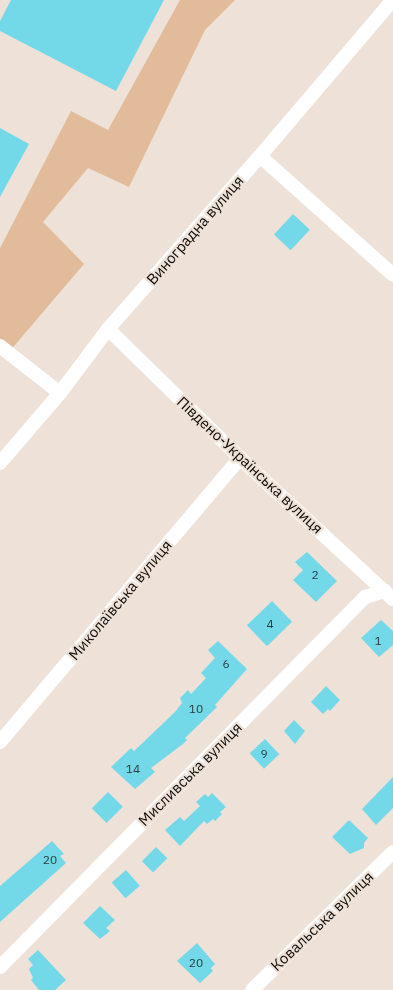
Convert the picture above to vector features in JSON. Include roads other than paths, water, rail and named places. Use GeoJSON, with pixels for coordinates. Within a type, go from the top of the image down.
{"type":"FeatureCollection","features":[{"type":"Feature","properties":{"kind":"street","name":"Виноградна вулиця"},"geometry":{"type":"LineString","coordinates":[[0,463],[60,393],[108,329],[260,156],[393,0]]}},
{"type":"Feature","properties":{"kind":"street"},"geometry":{"type":"LineString","coordinates":[[260,156],[393,275]]}},
{"type":"Feature","properties":{"kind":"street","name":"Південо-Українська вулиця"},"geometry":{"type":"LineString","coordinates":[[108,329],[240,458],[390,591]]}},
{"type":"Feature","properties":{"kind":"street"},"geometry":{"type":"LineString","coordinates":[[0,346],[60,393]]}},
{"type":"Feature","properties":{"kind":"street","name":"Миколаївська вулиця"},"geometry":{"type":"LineString","coordinates":[[0,742],[240,458]]}},
{"type":"Feature","properties":{"kind":"street","name":"Мисливська вулиця"},"geometry":{"type":"LineString","coordinates":[[0,967],[365,597],[390,591]]}},
{"type":"Feature","properties":{"kind":"street","name":"Ковальська вулиця"},"geometry":{"type":"LineString","coordinates":[[252,990],[393,852]]}}]}
